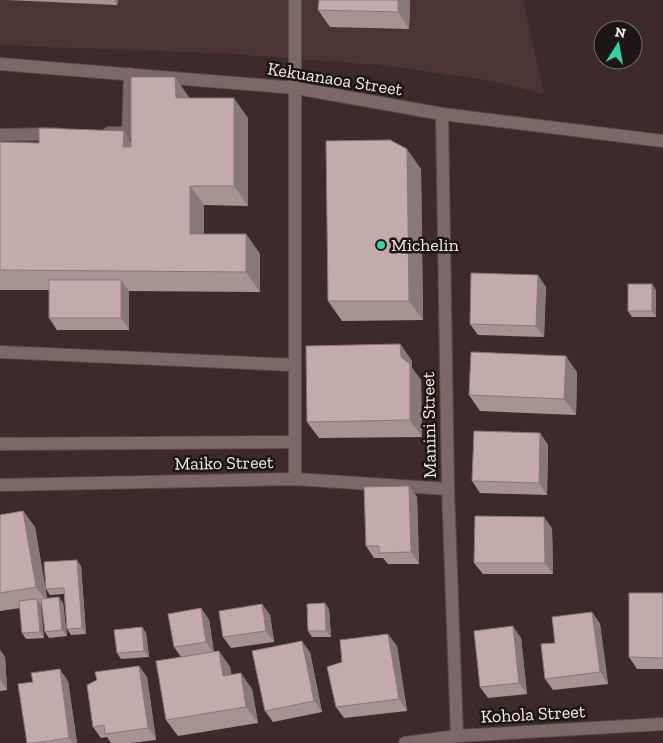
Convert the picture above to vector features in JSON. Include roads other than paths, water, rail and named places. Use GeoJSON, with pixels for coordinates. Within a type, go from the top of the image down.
{"type":"FeatureCollection","features":[{"type":"Feature","properties":{"kind":"street"},"geometry":{"type":"LineString","coordinates":[[295,0],[295,479]]}},
{"type":"Feature","properties":{"kind":"street","name":"Kekuanaoa Street"},"geometry":{"type":"LineString","coordinates":[[0,64],[296,88],[442,114],[663,141]]}},
{"type":"Feature","properties":{"kind":"street"},"geometry":{"type":"LineString","coordinates":[[98,133],[128,133],[130,74]]}},
{"type":"Feature","properties":{"kind":"street","name":"Manini Street"},"geometry":{"type":"LineString","coordinates":[[442,114],[448,489],[457,736]]}},
{"type":"Feature","properties":{"kind":"street"},"geometry":{"type":"LineString","coordinates":[[0,135],[69,134]]}},
{"type":"Feature","properties":{"kind":"street"},"geometry":{"type":"LineString","coordinates":[[0,352],[294,365]]}},
{"type":"Feature","properties":{"kind":"street"},"geometry":{"type":"LineString","coordinates":[[0,444],[295,442]]}},
{"type":"Feature","properties":{"kind":"street","name":"Maiko Street"},"geometry":{"type":"LineString","coordinates":[[0,485],[295,479],[448,489]]}},
{"type":"Feature","properties":{"kind":"street","name":"Kohola Street"},"geometry":{"type":"LineString","coordinates":[[405,743],[457,736],[663,724]]}},
{"type":"Feature","properties":{"kind":"place","name":"Michelin"},"geometry":{"type":"Point","coordinates":[381,245]}}]}
